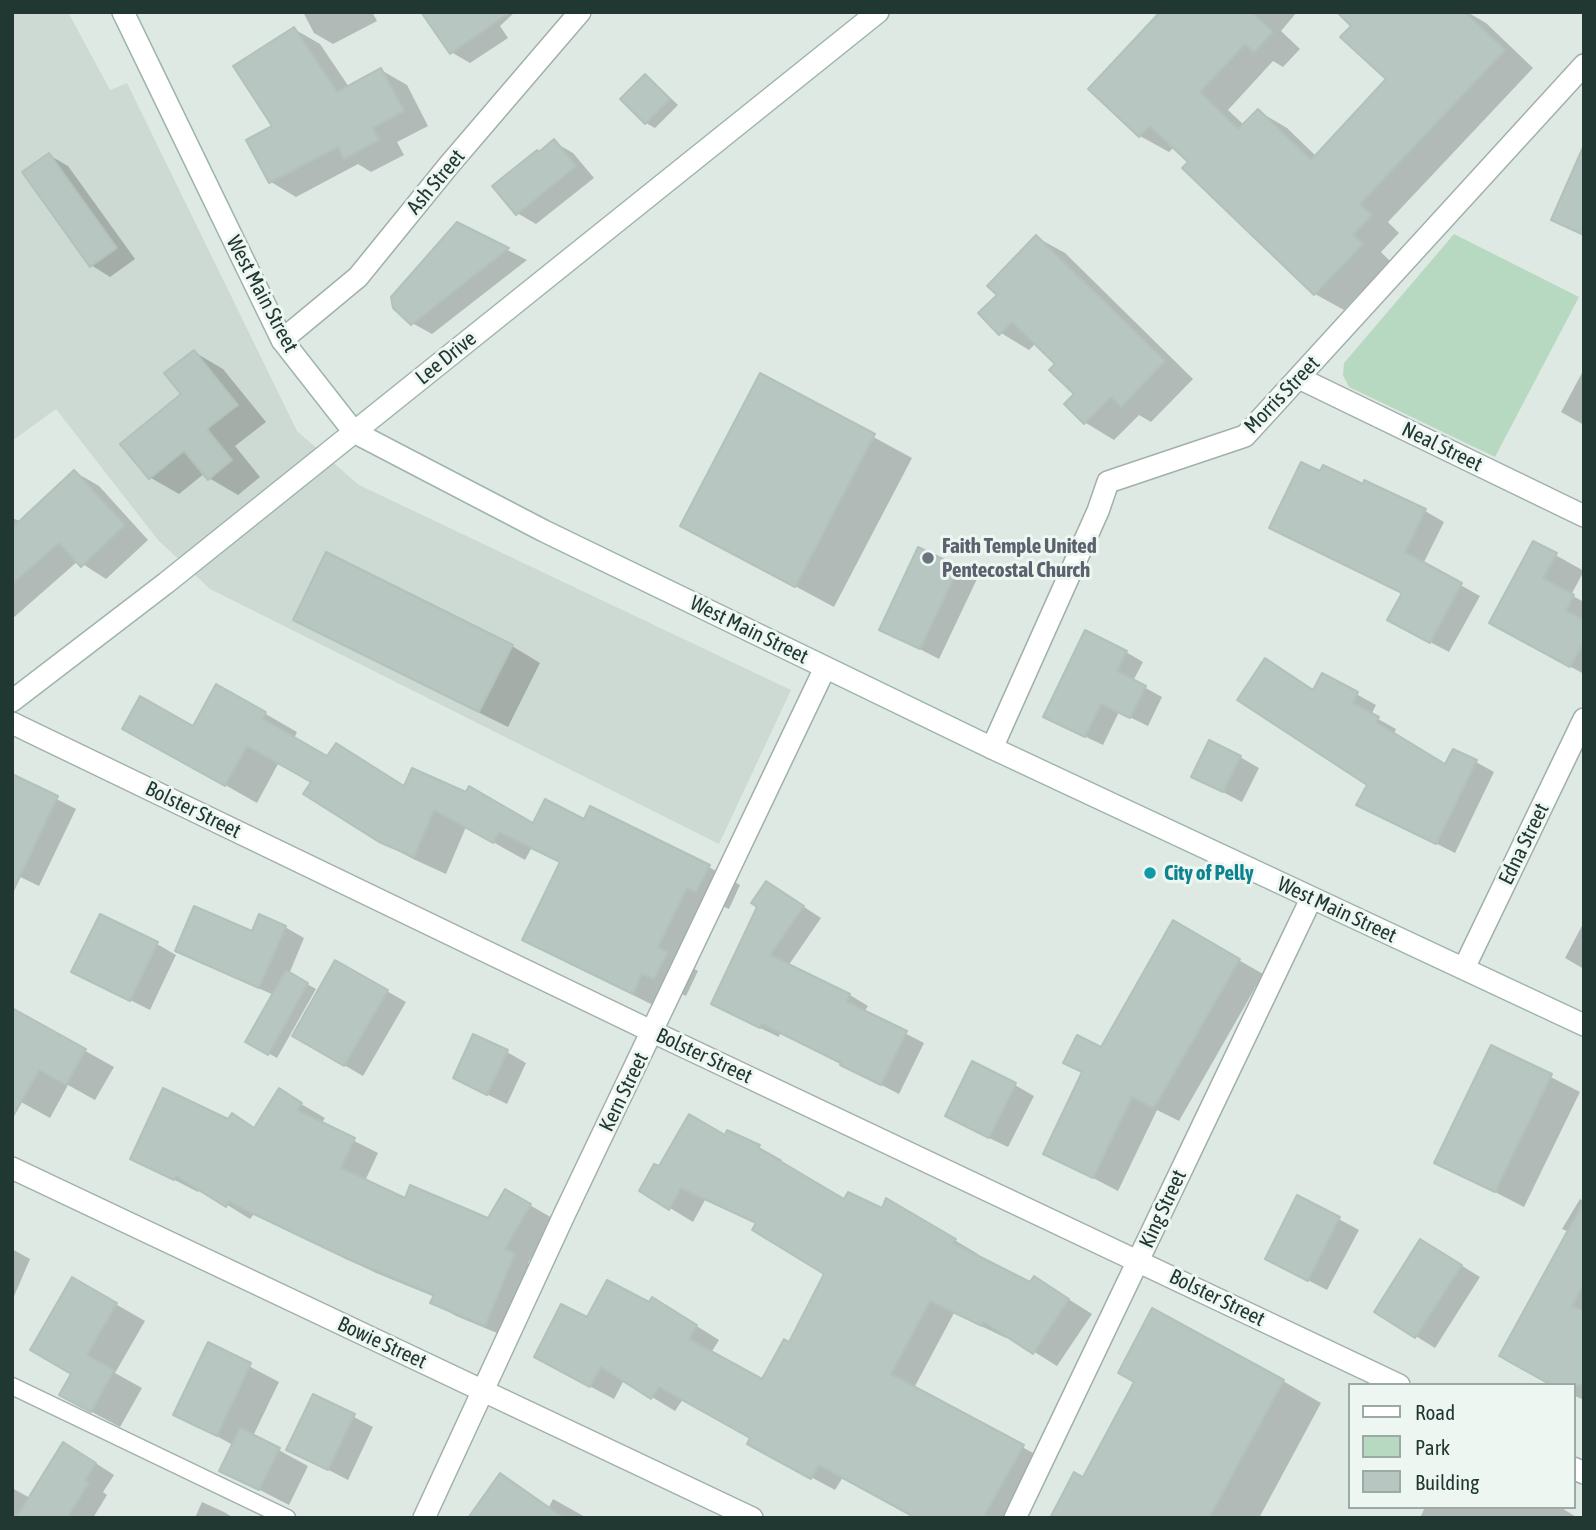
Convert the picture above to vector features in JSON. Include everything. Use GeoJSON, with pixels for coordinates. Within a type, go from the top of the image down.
{"type":"FeatureCollection","features":[{"type":"Feature","properties":{"kind":"street","name":"West Main Street"},"geometry":{"type":"LineString","coordinates":[[122,12],[282,340],[354,432],[544,531],[825,668],[1311,899],[1584,1025]]}},
{"type":"Feature","properties":{"kind":"street","name":"Ash Street"},"geometry":{"type":"LineString","coordinates":[[282,340],[358,277],[580,12]]}},
{"type":"Feature","properties":{"kind":"street","name":"Lee Drive"},"geometry":{"type":"LineString","coordinates":[[12,701],[166,583],[878,12]]}},
{"type":"Feature","properties":{"kind":"street","name":"Morris Street"},"geometry":{"type":"LineString","coordinates":[[992,748],[1098,511],[1108,482],[1245,436],[1584,65]]}},
{"type":"Feature","properties":{"kind":"street","name":"Neal Street"},"geometry":{"type":"LineString","coordinates":[[1299,378],[1584,516]]}},
{"type":"Feature","properties":{"kind":"street","name":"Kern Street"},"geometry":{"type":"LineString","coordinates":[[424,1518],[825,668]]}},
{"type":"Feature","properties":{"kind":"street","name":"Edna Street"},"geometry":{"type":"LineString","coordinates":[[1464,968],[1584,719]]}},
{"type":"Feature","properties":{"kind":"street","name":"Bolster Street"},"geometry":{"type":"LineString","coordinates":[[12,723],[653,1032],[1395,1383]]}},
{"type":"Feature","properties":{"kind":"street","name":"King Street"},"geometry":{"type":"LineString","coordinates":[[1015,1518],[1311,899]]}},
{"type":"Feature","properties":{"kind":"street","name":"Bowie Street"},"geometry":{"type":"LineString","coordinates":[[12,1168],[752,1518]]}},
{"type":"Feature","properties":{"kind":"lane"},"geometry":{"type":"LineString","coordinates":[[12,1386],[287,1518]]}},
{"type":"Feature","properties":{"kind":"shaded area"},"geometry":{"type":"Polygon","coordinates":[[[12,12],[68,12],[110,90],[127,83],[297,431],[359,485],[791,690],[719,844],[210,589],[158,540],[56,409],[12,441],[12,12]]]}},
{"type":"Feature","properties":{"kind":"green space"},"geometry":{"type":"Polygon","coordinates":[[[1454,234],[1579,297],[1495,457],[1349,387],[1343,375],[1344,363],[1454,234]]]}},
{"type":"Feature","properties":{"kind":"building"},"geometry":{"type":"Polygon","coordinates":[[[421,12],[510,12],[450,54],[421,12]]]}},
{"type":"Feature","properties":{"kind":"building"},"geometry":{"type":"Polygon","coordinates":[[[1160,12],[1252,12],[1273,32],[1254,52],[1245,44],[1200,92],[1238,129],[1258,109],[1311,160],[1386,79],[1340,37],[1351,26],[1337,12],[1465,12],[1505,50],[1360,204],[1372,215],[1353,235],[1363,244],[1314,295],[1182,168],[1188,162],[1150,126],[1139,137],[1088,89],[1160,12]]]}},
{"type":"Feature","properties":{"kind":"building"},"geometry":{"type":"Polygon","coordinates":[[[294,27],[337,92],[381,68],[404,111],[373,128],[379,140],[344,159],[338,147],[269,183],[246,140],[272,126],[233,66],[294,27]]]}},
{"type":"Feature","properties":{"kind":"building"},"geometry":{"type":"Polygon","coordinates":[[[645,74],[670,99],[645,124],[620,99],[645,74]]]}},
{"type":"Feature","properties":{"kind":"building"},"geometry":{"type":"Polygon","coordinates":[[[554,139],[576,166],[516,215],[492,186],[554,139]]]}},
{"type":"Feature","properties":{"kind":"building"},"geometry":{"type":"Polygon","coordinates":[[[1584,145],[1584,235],[1551,220],[1584,145]]]}},
{"type":"Feature","properties":{"kind":"building"},"geometry":{"type":"Polygon","coordinates":[[[49,153],[117,248],[90,267],[22,172],[49,153]]]}},
{"type":"Feature","properties":{"kind":"building"},"geometry":{"type":"Polygon","coordinates":[[[457,222],[509,248],[411,325],[393,308],[391,297],[457,222]]]}},
{"type":"Feature","properties":{"kind":"building"},"geometry":{"type":"Polygon","coordinates":[[[1036,235],[1165,361],[1121,407],[1111,397],[1084,424],[1064,404],[1074,394],[1049,370],[1055,364],[1012,322],[999,335],[978,313],[997,295],[987,286],[1036,235]]]}},
{"type":"Feature","properties":{"kind":"building"},"geometry":{"type":"Polygon","coordinates":[[[194,350],[238,405],[207,429],[232,460],[208,480],[184,451],[149,479],[120,444],[181,394],[164,373],[194,350]]]}},
{"type":"Feature","properties":{"kind":"building"},"geometry":{"type":"Polygon","coordinates":[[[760,373],[875,434],[795,587],[680,526],[760,373]]]}},
{"type":"Feature","properties":{"kind":"building"},"geometry":{"type":"Polygon","coordinates":[[[1301,462],[1320,471],[1323,465],[1363,484],[1364,480],[1426,509],[1405,552],[1462,583],[1430,643],[1387,620],[1402,593],[1269,528],[1301,462]]]}},
{"type":"Feature","properties":{"kind":"building"},"geometry":{"type":"Polygon","coordinates":[[[74,470],[125,525],[81,567],[59,543],[12,584],[12,528],[74,470]]]}},
{"type":"Feature","properties":{"kind":"building"},"geometry":{"type":"Polygon","coordinates":[[[1533,541],[1557,553],[1543,578],[1574,595],[1566,611],[1584,620],[1584,642],[1570,667],[1489,623],[1533,541]]]}},
{"type":"Feature","properties":{"kind":"building"},"geometry":{"type":"Polygon","coordinates":[[[918,547],[959,567],[920,649],[879,630],[918,547]]]}},
{"type":"Feature","properties":{"kind":"building"},"geometry":{"type":"Polygon","coordinates":[[[326,552],[513,645],[479,712],[293,620],[326,552]]]}},
{"type":"Feature","properties":{"kind":"building"},"geometry":{"type":"Polygon","coordinates":[[[1085,630],[1127,651],[1117,671],[1146,686],[1130,718],[1101,704],[1085,737],[1043,717],[1085,630]]]}},
{"type":"Feature","properties":{"kind":"building"},"geometry":{"type":"Polygon","coordinates":[[[1265,658],[1313,690],[1322,673],[1358,692],[1353,703],[1379,717],[1376,722],[1445,764],[1453,749],[1477,760],[1436,844],[1356,805],[1367,785],[1237,700],[1265,658]]]}},
{"type":"Feature","properties":{"kind":"building"},"geometry":{"type":"Polygon","coordinates":[[[216,684],[266,712],[263,719],[327,756],[336,743],[404,786],[412,768],[466,792],[469,786],[533,823],[545,799],[584,819],[590,806],[710,865],[696,892],[687,888],[658,947],[668,952],[654,979],[642,974],[633,994],[522,940],[560,862],[499,832],[493,843],[434,810],[414,857],[379,842],[303,794],[311,782],[247,746],[225,786],[122,729],[140,696],[193,726],[216,684]]]}},
{"type":"Feature","properties":{"kind":"building"},"geometry":{"type":"Polygon","coordinates":[[[1209,740],[1241,756],[1223,792],[1191,777],[1209,740]]]}},
{"type":"Feature","properties":{"kind":"building"},"geometry":{"type":"Polygon","coordinates":[[[12,774],[58,796],[12,893],[12,774]]]}},
{"type":"Feature","properties":{"kind":"building"},"geometry":{"type":"Polygon","coordinates":[[[766,881],[804,906],[770,955],[850,994],[847,1002],[907,1031],[881,1085],[762,1024],[760,1028],[711,1004],[757,907],[751,903],[766,881]]]}},
{"type":"Feature","properties":{"kind":"building"},"geometry":{"type":"Polygon","coordinates":[[[194,906],[252,931],[259,914],[286,926],[259,988],[175,951],[194,906]]]}},
{"type":"Feature","properties":{"kind":"building"},"geometry":{"type":"Polygon","coordinates":[[[100,914],[158,942],[130,1001],[71,972],[100,914]]]}},
{"type":"Feature","properties":{"kind":"building"},"geometry":{"type":"Polygon","coordinates":[[[1173,920],[1240,959],[1154,1108],[1132,1097],[1093,1178],[1043,1154],[1082,1072],[1063,1063],[1077,1035],[1101,1047],[1173,920]]]}},
{"type":"Feature","properties":{"kind":"building"},"geometry":{"type":"Polygon","coordinates":[[[335,960],[388,990],[344,1066],[292,1036],[335,960]]]}},
{"type":"Feature","properties":{"kind":"building"},"geometry":{"type":"Polygon","coordinates":[[[286,970],[308,983],[268,1055],[245,1042],[286,970]]]}},
{"type":"Feature","properties":{"kind":"building"},"geometry":{"type":"Polygon","coordinates":[[[12,1008],[86,1049],[66,1085],[39,1070],[12,1118],[12,1008]]]}},
{"type":"Feature","properties":{"kind":"building"},"geometry":{"type":"Polygon","coordinates":[[[473,1034],[508,1050],[487,1095],[453,1078],[473,1034]]]}},
{"type":"Feature","properties":{"kind":"building"},"geometry":{"type":"Polygon","coordinates":[[[1491,1045],[1552,1074],[1495,1192],[1434,1163],[1491,1045]]]}},
{"type":"Feature","properties":{"kind":"building"},"geometry":{"type":"Polygon","coordinates":[[[972,1061],[1016,1083],[989,1138],[945,1116],[972,1061]]]}},
{"type":"Feature","properties":{"kind":"building"},"geometry":{"type":"Polygon","coordinates":[[[163,1088],[228,1119],[232,1113],[254,1128],[279,1088],[302,1103],[297,1110],[355,1138],[341,1168],[405,1198],[410,1185],[488,1218],[505,1189],[531,1204],[505,1249],[515,1254],[485,1326],[430,1303],[434,1295],[350,1260],[229,1202],[226,1207],[176,1176],[174,1180],[130,1159],[163,1088]]]}},
{"type":"Feature","properties":{"kind":"building"},"geometry":{"type":"Polygon","coordinates":[[[689,1114],[725,1135],[727,1130],[760,1145],[758,1148],[844,1199],[848,1192],[882,1208],[886,1198],[956,1239],[953,1243],[1030,1282],[1034,1276],[1069,1299],[1033,1354],[984,1322],[982,1326],[930,1301],[891,1374],[1024,1445],[983,1518],[916,1518],[819,1465],[811,1479],[747,1444],[750,1438],[659,1387],[651,1399],[601,1367],[590,1387],[534,1357],[561,1304],[587,1317],[607,1280],[649,1302],[652,1297],[697,1325],[689,1339],[762,1379],[784,1339],[789,1342],[824,1274],[752,1230],[756,1223],[681,1188],[669,1210],[639,1191],[654,1164],[659,1166],[689,1114]]]}},
{"type":"Feature","properties":{"kind":"building"},"geometry":{"type":"Polygon","coordinates":[[[1297,1195],[1340,1217],[1308,1281],[1265,1259],[1297,1195]]]}},
{"type":"Feature","properties":{"kind":"building"},"geometry":{"type":"Polygon","coordinates":[[[1584,1201],[1584,1283],[1572,1306],[1584,1311],[1584,1385],[1547,1383],[1499,1356],[1584,1201]]]}},
{"type":"Feature","properties":{"kind":"building"},"geometry":{"type":"Polygon","coordinates":[[[1420,1239],[1462,1265],[1415,1338],[1374,1312],[1420,1239]]]}},
{"type":"Feature","properties":{"kind":"building"},"geometry":{"type":"Polygon","coordinates":[[[72,1277],[117,1303],[87,1355],[114,1370],[91,1412],[59,1395],[71,1374],[30,1350],[72,1277]]]}},
{"type":"Feature","properties":{"kind":"building"},"geometry":{"type":"Polygon","coordinates":[[[1152,1308],[1284,1380],[1209,1518],[1050,1518],[1074,1472],[1083,1477],[1134,1382],[1118,1373],[1152,1308]]]}},
{"type":"Feature","properties":{"kind":"building"},"geometry":{"type":"Polygon","coordinates":[[[208,1342],[251,1363],[217,1436],[173,1415],[208,1342]]]}},
{"type":"Feature","properties":{"kind":"building"},"geometry":{"type":"Polygon","coordinates":[[[313,1394],[355,1414],[328,1470],[286,1450],[313,1394]]]}},
{"type":"Feature","properties":{"kind":"building"},"geometry":{"type":"Polygon","coordinates":[[[240,1428],[280,1448],[259,1490],[219,1471],[240,1428]]]}},
{"type":"Feature","properties":{"kind":"building"},"geometry":{"type":"Polygon","coordinates":[[[63,1442],[96,1463],[85,1480],[89,1483],[67,1518],[16,1518],[63,1442]]]}},
{"type":"Feature","properties":{"kind":"building"},"geometry":{"type":"Polygon","coordinates":[[[500,1473],[564,1518],[468,1518],[500,1473]]]}},
{"type":"Feature","properties":{"kind":"place","name":"Faith Temple United Pentecostal Church"},"geometry":{"type":"Point","coordinates":[928,558]}},
{"type":"Feature","properties":{"kind":"place","name":"City of Pelly"},"geometry":{"type":"Point","coordinates":[1150,873]}}]}
